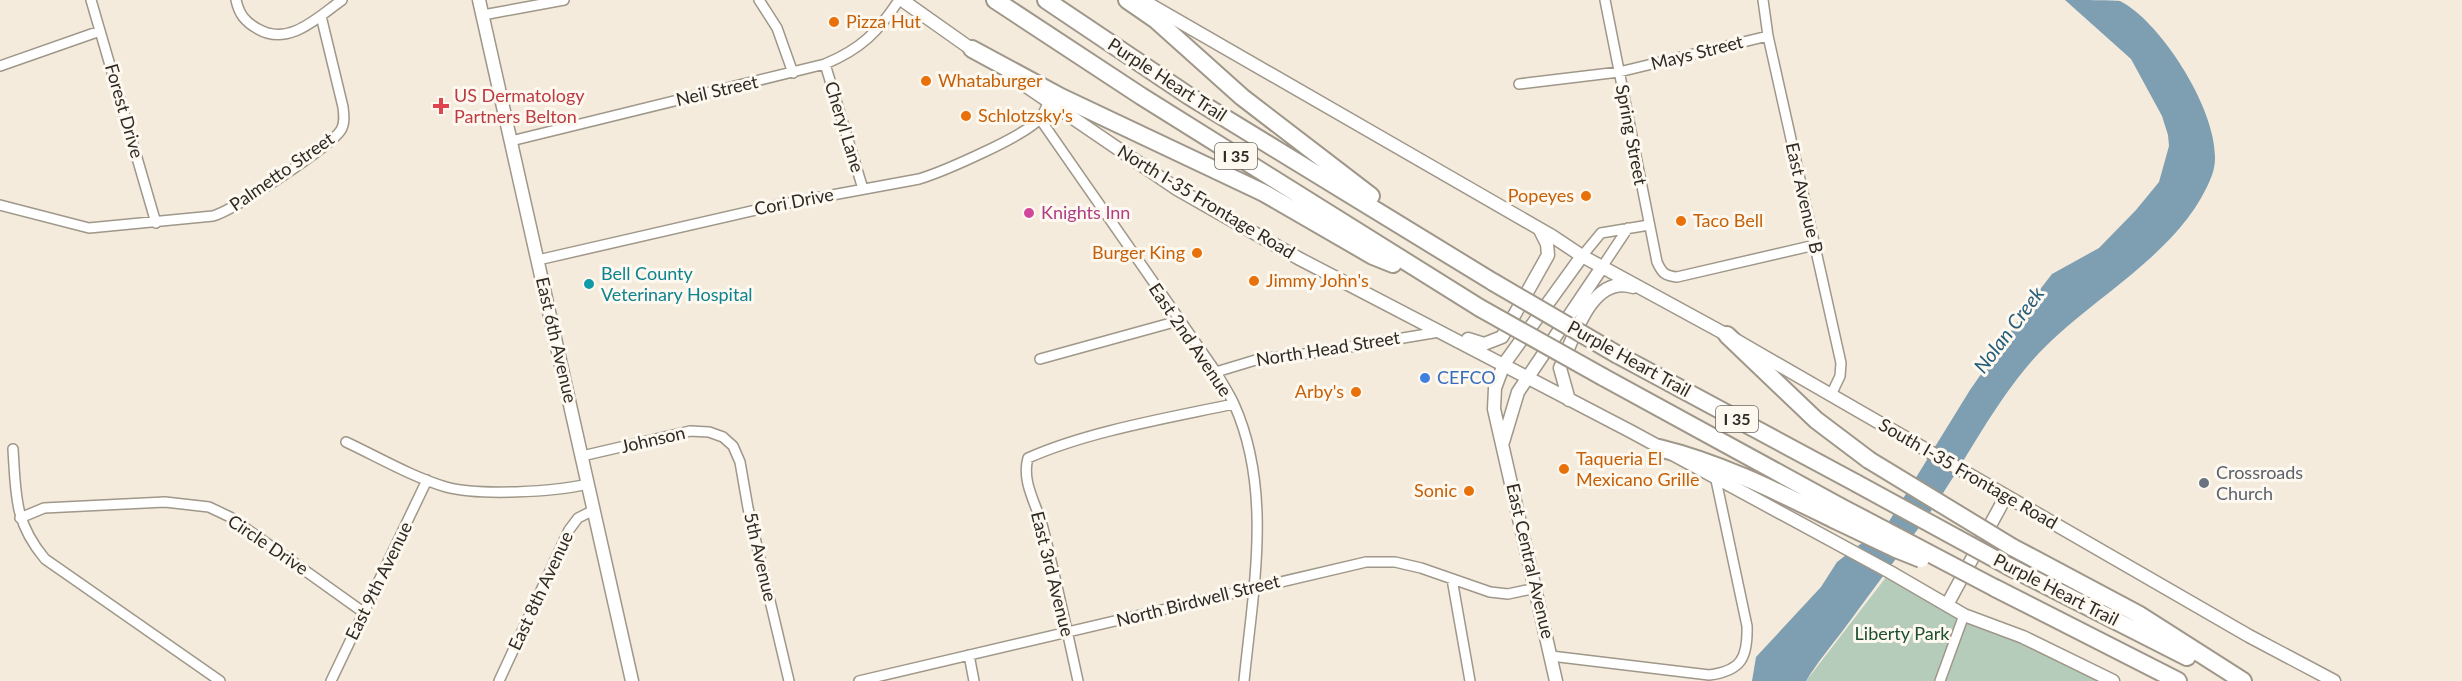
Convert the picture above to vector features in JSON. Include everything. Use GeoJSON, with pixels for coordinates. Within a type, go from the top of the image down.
{"type":"FeatureCollection","features":[{"type":"Feature","properties":{"kind":"highway","name":"Purple Heart Trail"},"geometry":{"type":"LineString","coordinates":[[995,0],[1141,96],[1441,285],[1604,377],[1896,549],[1991,586],[2178,681]]}},
{"type":"Feature","properties":{"kind":"highway","name":"Purple Heart Trail"},"geometry":{"type":"LineString","coordinates":[[1046,0],[1189,96],[1493,282],[1618,354],[2007,566],[2233,681]]}},
{"type":"Feature","properties":{"kind":"highway"},"geometry":{"type":"LineString","coordinates":[[1127,0],[1156,20],[1248,102],[1443,251]]}},
{"type":"Feature","properties":{"kind":"highway"},"geometry":{"type":"LineString","coordinates":[[972,49],[1061,97],[1255,189],[1373,256],[1441,285]]}},
{"type":"Feature","properties":{"kind":"highway"},"geometry":{"type":"LineString","coordinates":[[1727,335],[1816,420],[1869,460],[2012,547],[2138,615],[2243,681]]}},
{"type":"Feature","properties":{"kind":"highway"},"geometry":{"type":"LineString","coordinates":[[1659,448],[1689,456],[1837,513]]}},
{"type":"Feature","properties":{"kind":"main road","name":"East 6th Avenue"},"geometry":{"type":"LineString","coordinates":[[479,0],[632,681]]}},
{"type":"Feature","properties":{"kind":"main road","name":"North I-35 Frontage Road"},"geometry":{"type":"LineString","coordinates":[[901,0],[1177,189],[1298,258],[1527,376]]}},
{"type":"Feature","properties":{"kind":"main road"},"geometry":{"type":"LineString","coordinates":[[1142,0],[1602,267]]}},
{"type":"Feature","properties":{"kind":"main road"},"geometry":{"type":"LineString","coordinates":[[1441,331],[1484,344],[1502,338],[1548,255],[1547,244],[1539,229]]}},
{"type":"Feature","properties":{"kind":"main road","name":"East Central Avenue"},"geometry":{"type":"LineString","coordinates":[[1556,681],[1494,409],[1496,388],[1504,364],[1582,256]]}},
{"type":"Feature","properties":{"kind":"main road","name":"East Central Avenue"},"geometry":{"type":"LineString","coordinates":[[1503,442],[1512,408],[1527,376],[1602,267]]}},
{"type":"Feature","properties":{"kind":"main road","name":"South I-35 Frontage Road"},"geometry":{"type":"LineString","coordinates":[[1602,267],[1727,335],[2250,636],[2334,681]]}},
{"type":"Feature","properties":{"kind":"main road"},"geometry":{"type":"LineString","coordinates":[[1569,400],[1560,368],[1592,300],[1615,284],[1629,285],[1662,299]]}},
{"type":"Feature","properties":{"kind":"main road"},"geometry":{"type":"LineString","coordinates":[[1527,376],[1716,480],[1846,548],[1964,615],[2022,638],[2113,681]]}},
{"type":"Feature","properties":{"kind":"main road"},"geometry":{"type":"LineString","coordinates":[[1947,605],[2006,496]]}},
{"type":"Feature","properties":{"kind":"street","name":"Forest Drive"},"geometry":{"type":"LineString","coordinates":[[91,0],[156,223]]}},
{"type":"Feature","properties":{"kind":"street"},"geometry":{"type":"LineString","coordinates":[[236,0],[243,18],[249,24],[276,35],[297,31],[342,0]]}},
{"type":"Feature","properties":{"kind":"street"},"geometry":{"type":"LineString","coordinates":[[483,15],[564,0]]}},
{"type":"Feature","properties":{"kind":"street"},"geometry":{"type":"LineString","coordinates":[[759,0],[777,28],[793,73]]}},
{"type":"Feature","properties":{"kind":"street","name":"Neil Street"},"geometry":{"type":"LineString","coordinates":[[511,141],[825,64],[860,46],[882,27],[901,0]]}},
{"type":"Feature","properties":{"kind":"street","name":"Spring Street"},"geometry":{"type":"LineString","coordinates":[[1605,0],[1649,225],[1660,268],[1667,277],[1677,277],[1815,245]]}},
{"type":"Feature","properties":{"kind":"street","name":"East Avenue B"},"geometry":{"type":"LineString","coordinates":[[1763,0],[1767,36],[1841,363],[1840,376],[1831,395]]}},
{"type":"Feature","properties":{"kind":"street","name":"Palmetto Street"},"geometry":{"type":"LineString","coordinates":[[0,205],[89,228],[213,216],[231,209],[303,161],[340,131],[344,118],[343,107],[321,15]]}},
{"type":"Feature","properties":{"kind":"street"},"geometry":{"type":"LineString","coordinates":[[0,66],[100,30]]}},
{"type":"Feature","properties":{"kind":"street","name":"Mays Street"},"geometry":{"type":"LineString","coordinates":[[1519,84],[1619,72],[1767,36]]}},
{"type":"Feature","properties":{"kind":"street","name":"Cheryl Lane"},"geometry":{"type":"LineString","coordinates":[[825,64],[863,189]]}},
{"type":"Feature","properties":{"kind":"street"},"geometry":{"type":"LineString","coordinates":[[1040,119],[1049,101]]}},
{"type":"Feature","properties":{"kind":"street","name":"Cori Drive"},"geometry":{"type":"LineString","coordinates":[[538,260],[778,205],[900,184],[938,173],[1025,131],[1040,119]]}},
{"type":"Feature","properties":{"kind":"street","name":"East 2nd Avenue"},"geometry":{"type":"LineString","coordinates":[[1040,119],[1178,321],[1216,372],[1243,429],[1256,488],[1258,525],[1244,681]]}},
{"type":"Feature","properties":{"kind":"street","name":"East Central Avenue"},"geometry":{"type":"LineString","coordinates":[[1582,256],[1601,233],[1649,225]]}},
{"type":"Feature","properties":{"kind":"street","name":"East Central Avenue"},"geometry":{"type":"LineString","coordinates":[[1602,267],[1628,228]]}},
{"type":"Feature","properties":{"kind":"street"},"geometry":{"type":"LineString","coordinates":[[1040,359],[1178,321]]}},
{"type":"Feature","properties":{"kind":"street","name":"North Head Street"},"geometry":{"type":"LineString","coordinates":[[1216,372],[1259,359],[1313,353],[1441,331]]}},
{"type":"Feature","properties":{"kind":"street","name":"East 3rd Avenue"},"geometry":{"type":"LineString","coordinates":[[1078,681],[1042,526],[1031,498],[1025,468],[1028,458],[1046,450],[1142,423],[1233,404]]}},
{"type":"Feature","properties":{"kind":"street","name":"Johnson"},"geometry":{"type":"LineString","coordinates":[[582,456],[690,430],[709,432],[723,437]]}},
{"type":"Feature","properties":{"kind":"street","name":"5th Avenue"},"geometry":{"type":"LineString","coordinates":[[723,437],[733,446],[740,462],[748,508],[789,681]]}},
{"type":"Feature","properties":{"kind":"street"},"geometry":{"type":"LineString","coordinates":[[346,442],[427,480],[471,493],[570,488],[588,484]]}},
{"type":"Feature","properties":{"kind":"street"},"geometry":{"type":"LineString","coordinates":[[13,449],[16,500],[20,518],[33,544],[45,559],[219,681]]}},
{"type":"Feature","properties":{"kind":"street","name":"East 9th Avenue"},"geometry":{"type":"LineString","coordinates":[[331,681],[427,480]]}},
{"type":"Feature","properties":{"kind":"street"},"geometry":{"type":"LineString","coordinates":[[1551,656],[1709,675],[1723,673],[1737,666],[1747,649],[1747,626],[1716,480]]}},
{"type":"Feature","properties":{"kind":"street","name":"Circle Drive"},"geometry":{"type":"LineString","coordinates":[[20,518],[44,508],[165,502],[209,507],[230,517],[363,612]]}},
{"type":"Feature","properties":{"kind":"street","name":"East 8th Avenue"},"geometry":{"type":"LineString","coordinates":[[499,681],[569,530],[578,518],[594,510]]}},
{"type":"Feature","properties":{"kind":"street","name":"North Birdwell Street"},"geometry":{"type":"LineString","coordinates":[[859,681],[1366,562],[1395,562],[1421,568],[1490,592],[1508,594],[1536,588]]}},
{"type":"Feature","properties":{"kind":"street"},"geometry":{"type":"LineString","coordinates":[[1452,579],[1470,681]]}},
{"type":"Feature","properties":{"kind":"street"},"geometry":{"type":"LineString","coordinates":[[1941,681],[1964,615]]}},
{"type":"Feature","properties":{"kind":"street"},"geometry":{"type":"LineString","coordinates":[[969,656],[974,681]]}},
{"type":"Feature","properties":{"kind":"green space","name":"Liberty Park"},"geometry":{"type":"Polygon","coordinates":[[[1890,572],[2023,637],[2097,681],[1806,681],[1890,572]]]}},
{"type":"Feature","properties":{"kind":"water"},"geometry":{"type":"Polygon","coordinates":[[[2065,0],[2120,1],[2155,30],[2189,78],[2202,105],[2211,131],[2215,155],[2212,175],[2197,205],[2177,231],[2127,278],[2073,322],[2025,369],[1998,405],[1926,518],[1806,681],[1752,681],[1756,657],[1821,587],[1837,562],[1888,523],[1970,390],[2052,274],[2099,248],[2136,210],[2159,182],[2169,146],[2162,116],[2131,59],[2065,0]]]}},
{"type":"Feature","properties":{"kind":"place","name":"Pizza Hut"},"geometry":{"type":"Point","coordinates":[834,22]}},
{"type":"Feature","properties":{"kind":"place","name":"Whataburger"},"geometry":{"type":"Point","coordinates":[926,81]}},
{"type":"Feature","properties":{"kind":"place","name":"US Dermatology Partners Belton"},"geometry":{"type":"Point","coordinates":[441,106]}},
{"type":"Feature","properties":{"kind":"place","name":"Schlotzsky's"},"geometry":{"type":"Point","coordinates":[966,116]}},
{"type":"Feature","properties":{"kind":"place","name":"Popeyes"},"geometry":{"type":"Point","coordinates":[1586,196]}},
{"type":"Feature","properties":{"kind":"place","name":"Knights Inn"},"geometry":{"type":"Point","coordinates":[1029,213]}},
{"type":"Feature","properties":{"kind":"place","name":"Taco Bell"},"geometry":{"type":"Point","coordinates":[1681,221]}},
{"type":"Feature","properties":{"kind":"place","name":"Burger King"},"geometry":{"type":"Point","coordinates":[1197,253]}},
{"type":"Feature","properties":{"kind":"place","name":"Jimmy John's"},"geometry":{"type":"Point","coordinates":[1254,281]}},
{"type":"Feature","properties":{"kind":"place","name":"Bell County Veterinary Hospital"},"geometry":{"type":"Point","coordinates":[589,284]}},
{"type":"Feature","properties":{"kind":"place","name":"CEFCO"},"geometry":{"type":"Point","coordinates":[1425,378]}},
{"type":"Feature","properties":{"kind":"place","name":"Arby's"},"geometry":{"type":"Point","coordinates":[1356,392]}},
{"type":"Feature","properties":{"kind":"place","name":"Taqueria El Mexicano Grille"},"geometry":{"type":"Point","coordinates":[1564,469]}},
{"type":"Feature","properties":{"kind":"place","name":"Crossroads Church"},"geometry":{"type":"Point","coordinates":[2204,483]}},
{"type":"Feature","properties":{"kind":"place","name":"Sonic"},"geometry":{"type":"Point","coordinates":[1469,491]}},
{"type":"Feature","properties":{"kind":"water label","name":"Nolan Creek"},"geometry":{"type":"Point","coordinates":[2009,330]}}]}
